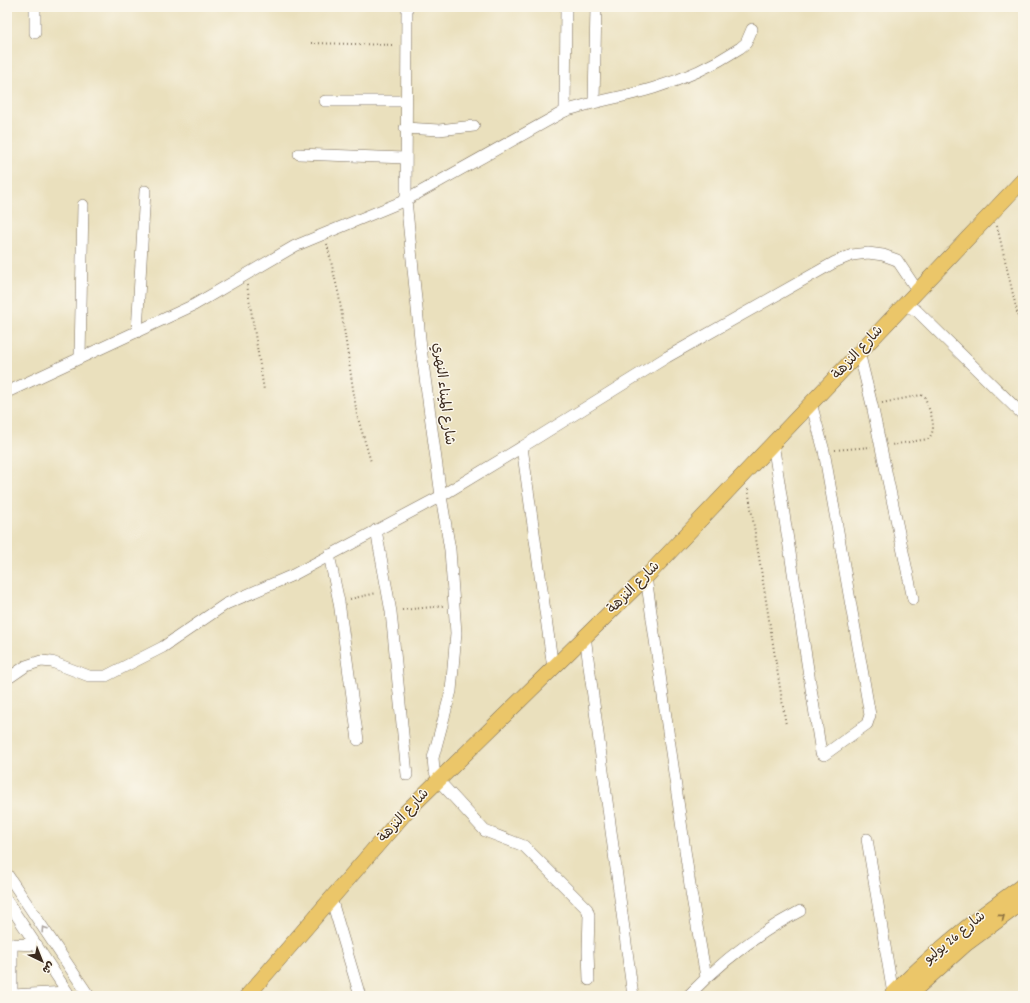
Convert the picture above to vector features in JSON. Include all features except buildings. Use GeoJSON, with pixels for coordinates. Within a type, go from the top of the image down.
{"type":"FeatureCollection","features":[{"type":"Feature","properties":{"kind":"main road","name":"شارع النزهة"},"geometry":{"type":"LineString","coordinates":[[247,996],[406,812],[646,578],[917,290],[1023,180]]}},
{"type":"Feature","properties":{"kind":"main road","name":"شارع 26 يوليو"},"geometry":{"type":"LineString","coordinates":[[892,995],[926,961],[961,930],[1023,886]]}},
{"type":"Feature","properties":{"kind":"main road","name":"شارع 26 يوليو"},"geometry":{"type":"LineString","coordinates":[[908,996],[966,944],[1023,902]]}},
{"type":"Feature","properties":{"kind":"street"},"geometry":{"type":"LineString","coordinates":[[35,7],[35,33]]}},
{"type":"Feature","properties":{"kind":"street","name":"شارع الميناء النهري"},"geometry":{"type":"LineString","coordinates":[[407,7],[405,128],[406,200],[422,348],[441,496],[450,550],[456,633],[451,691],[433,758],[434,769],[438,780]]}},
{"type":"Feature","properties":{"kind":"street"},"geometry":{"type":"LineString","coordinates":[[565,111],[566,7]]}},
{"type":"Feature","properties":{"kind":"street"},"geometry":{"type":"LineString","coordinates":[[594,101],[596,7]]}},
{"type":"Feature","properties":{"kind":"street"},"geometry":{"type":"LineString","coordinates":[[7,392],[194,305],[246,274],[325,232],[406,200],[565,111],[594,101],[653,89],[687,76],[740,48],[746,43],[752,29]]}},
{"type":"Feature","properties":{"kind":"street"},"geometry":{"type":"LineString","coordinates":[[325,100],[406,101]]}},
{"type":"Feature","properties":{"kind":"street"},"geometry":{"type":"LineString","coordinates":[[405,128],[439,130],[474,126]]}},
{"type":"Feature","properties":{"kind":"street"},"geometry":{"type":"LineString","coordinates":[[299,154],[405,158]]}},
{"type":"Feature","properties":{"kind":"street"},"geometry":{"type":"LineString","coordinates":[[137,332],[145,191]]}},
{"type":"Feature","properties":{"kind":"street"},"geometry":{"type":"LineString","coordinates":[[80,358],[83,205]]}},
{"type":"Feature","properties":{"kind":"street"},"geometry":{"type":"LineString","coordinates":[[10,677],[26,666],[41,661],[52,662],[89,676],[106,676],[163,647],[226,604],[293,575],[441,496],[667,357],[835,262],[852,254],[868,253],[883,255],[897,260],[917,290]]}},
{"type":"Feature","properties":{"kind":"street"},"geometry":{"type":"LineString","coordinates":[[903,305],[916,310],[1023,415]]}},
{"type":"Feature","properties":{"kind":"street"},"geometry":{"type":"LineString","coordinates":[[859,352],[872,405],[913,599]]}},
{"type":"Feature","properties":{"kind":"street"},"geometry":{"type":"LineString","coordinates":[[773,443],[821,753],[824,755],[866,724],[870,715],[824,451],[811,403]]}},
{"type":"Feature","properties":{"kind":"street"},"geometry":{"type":"LineString","coordinates":[[522,447],[553,668]]}},
{"type":"Feature","properties":{"kind":"street"},"geometry":{"type":"LineString","coordinates":[[376,530],[391,612],[407,775]]}},
{"type":"Feature","properties":{"kind":"street"},"geometry":{"type":"LineString","coordinates":[[329,555],[339,602],[358,740]]}},
{"type":"Feature","properties":{"kind":"street"},"geometry":{"type":"LineString","coordinates":[[646,578],[691,892],[706,977]]}},
{"type":"Feature","properties":{"kind":"street"},"geometry":{"type":"LineString","coordinates":[[586,636],[633,996]]}},
{"type":"Feature","properties":{"kind":"street"},"geometry":{"type":"LineString","coordinates":[[438,780],[485,832],[524,846],[587,909],[589,915],[588,951],[590,980]]}},
{"type":"Feature","properties":{"kind":"street"},"geometry":{"type":"LineString","coordinates":[[867,839],[892,995]]}},
{"type":"Feature","properties":{"kind":"street"},"geometry":{"type":"LineString","coordinates":[[7,874],[89,996]]}},
{"type":"Feature","properties":{"kind":"street"},"geometry":{"type":"LineString","coordinates":[[331,898],[360,996]]}},
{"type":"Feature","properties":{"kind":"street"},"geometry":{"type":"LineString","coordinates":[[7,901],[69,994]]}},
{"type":"Feature","properties":{"kind":"street"},"geometry":{"type":"LineString","coordinates":[[688,996],[706,977],[730,956],[753,939],[800,911]]}},
{"type":"Feature","properties":{"kind":"street"},"geometry":{"type":"LineString","coordinates":[[37,945],[9,944],[12,995],[69,994]]}},
{"type":"Feature","properties":{"kind":"path"},"geometry":{"type":"LineString","coordinates":[[311,43],[407,45]]}},
{"type":"Feature","properties":{"kind":"path"},"geometry":{"type":"LineString","coordinates":[[993,211],[1023,337]]}},
{"type":"Feature","properties":{"kind":"path"},"geometry":{"type":"LineString","coordinates":[[325,232],[339,296],[358,415],[371,462]]}},
{"type":"Feature","properties":{"kind":"path"},"geometry":{"type":"LineString","coordinates":[[246,274],[264,390]]}},
{"type":"Feature","properties":{"kind":"path"},"geometry":{"type":"LineString","coordinates":[[824,451],[880,446],[928,439],[932,435],[934,428],[925,398],[921,394],[872,405]]}},
{"type":"Feature","properties":{"kind":"path"},"geometry":{"type":"LineString","coordinates":[[745,472],[786,725]]}},
{"type":"Feature","properties":{"kind":"path"},"geometry":{"type":"LineString","coordinates":[[339,602],[387,591]]}},
{"type":"Feature","properties":{"kind":"path"},"geometry":{"type":"LineString","coordinates":[[391,612],[454,604]]}}]}
